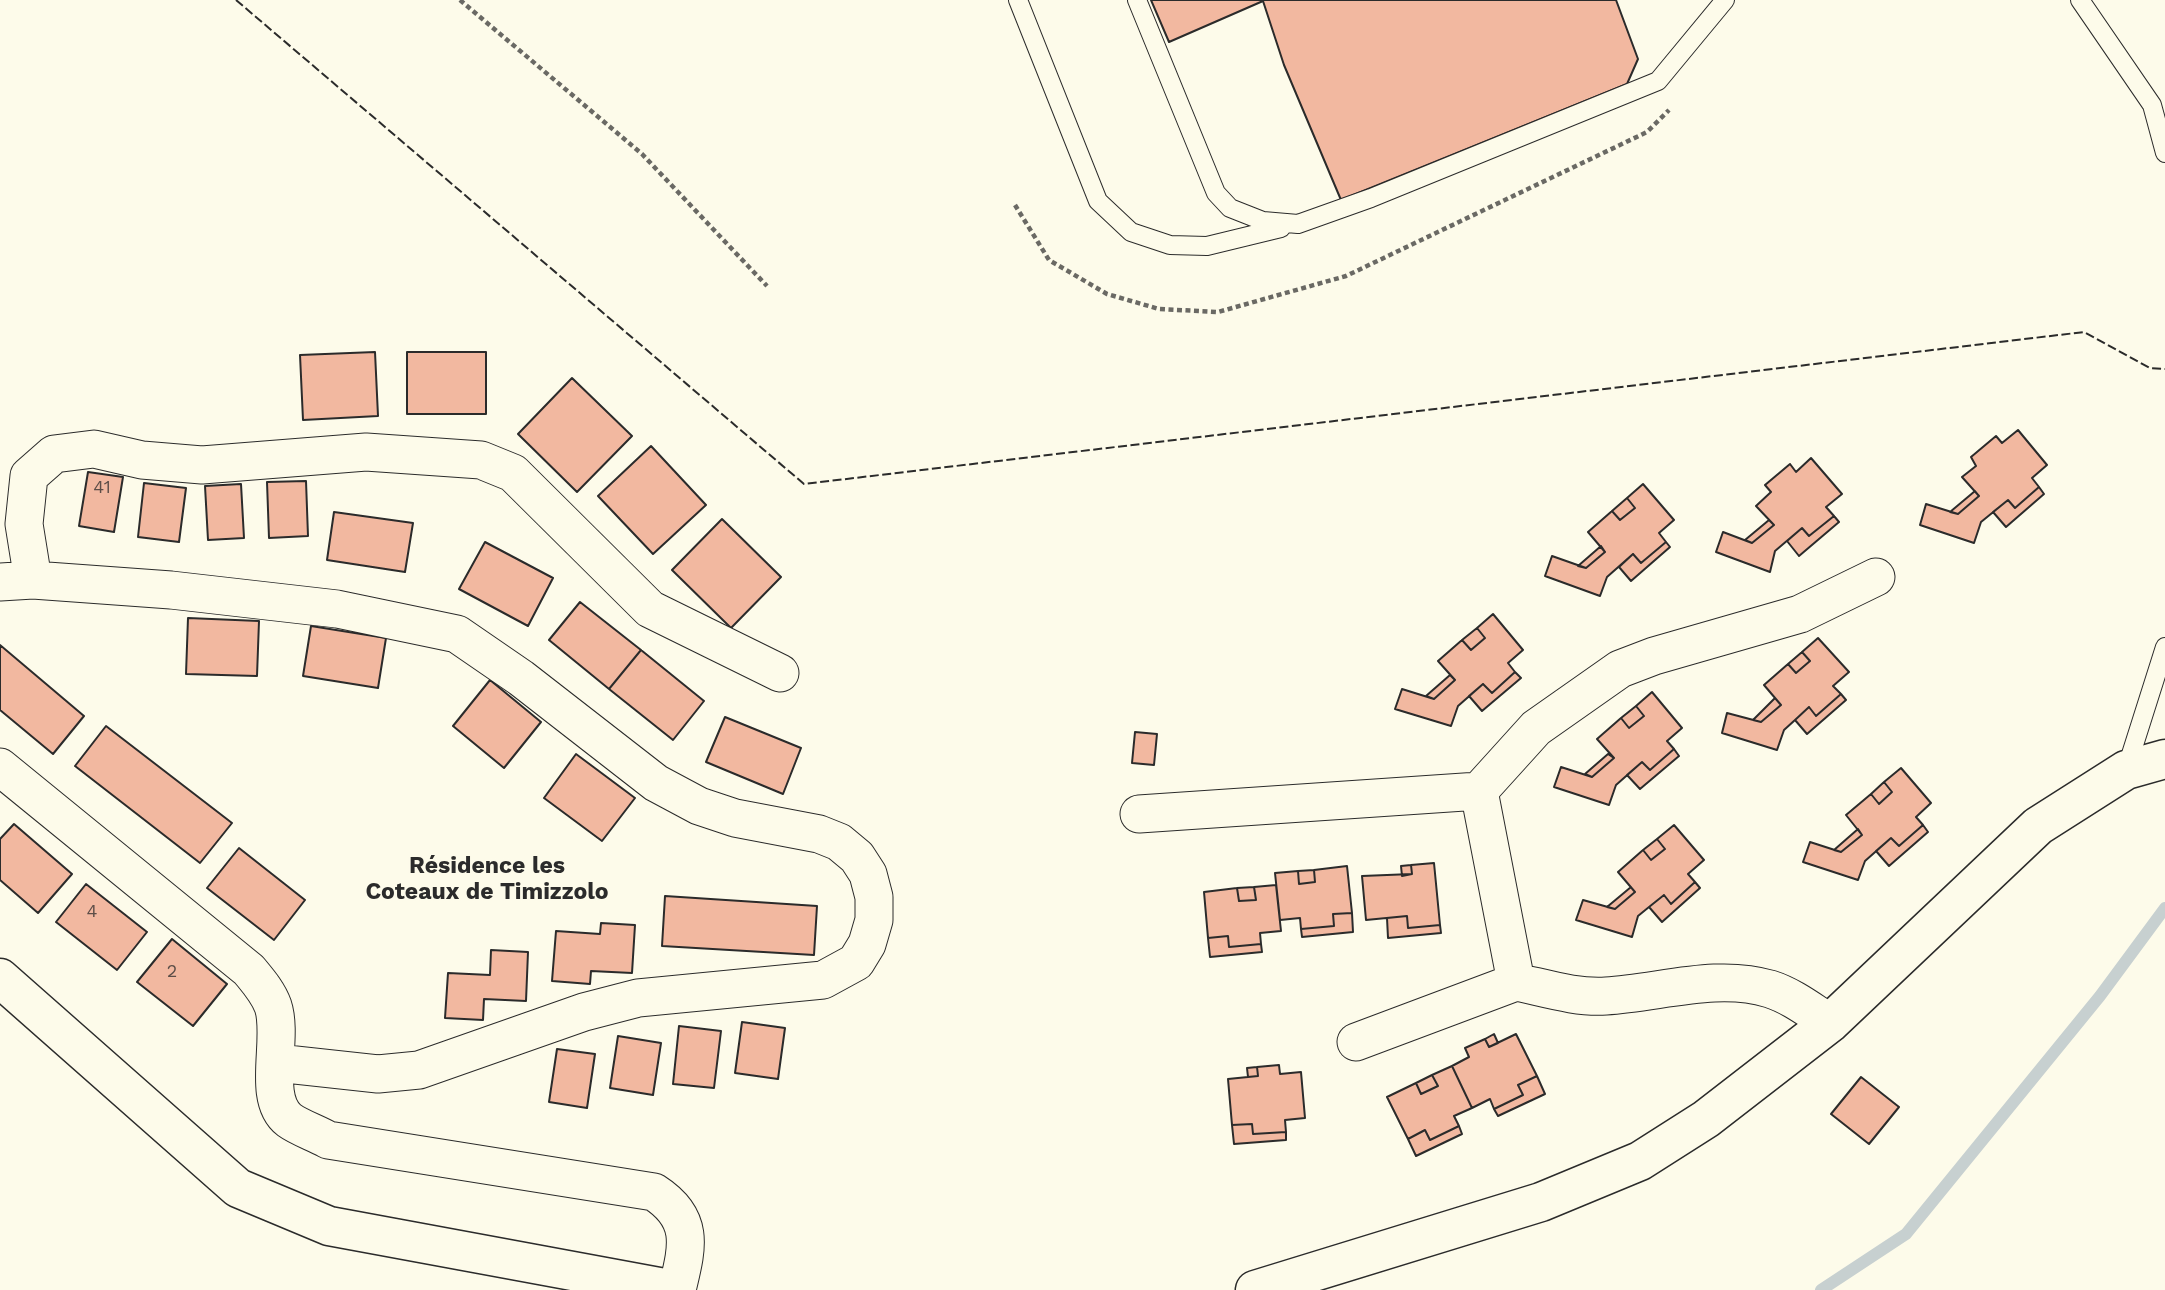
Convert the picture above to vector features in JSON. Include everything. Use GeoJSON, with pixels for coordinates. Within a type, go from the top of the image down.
{"type":"FeatureCollection","features":[{"type":"Feature","properties":{"kind":"main road"},"geometry":{"type":"LineString","coordinates":[[1255,1290],[1419,1242],[1541,1202],[1640,1161],[1706,1119],[1830,1023],[2038,826],[2126,770],[2165,760]]}},
{"type":"Feature","properties":{"kind":"main road"},"geometry":{"type":"LineString","coordinates":[[0,978],[238,1188],[329,1226],[676,1290]]}},
{"type":"Feature","properties":{"kind":"street"},"geometry":{"type":"LineString","coordinates":[[277,1063],[378,1074],[419,1070],[584,1012],[638,998],[823,980],[856,962],[867,944],[874,920],[874,897],[868,874],[857,857],[839,842],[819,834],[735,818],[699,806],[656,783],[521,678],[457,634],[337,609],[171,590],[16,581],[29,476],[54,454],[94,449],[142,460],[202,465],[366,452],[481,460],[513,473],[650,609],[780,673]]}},
{"type":"Feature","properties":{"kind":"street"},"geometry":{"type":"LineString","coordinates":[[1139,814],[1479,791],[1536,728],[1620,669],[1654,656],[1800,614],[1876,577]]}},
{"type":"Feature","properties":{"kind":"street"},"geometry":{"type":"LineString","coordinates":[[0,767],[249,970],[265,989],[273,1006],[277,1063],[276,1103],[289,1120],[328,1140],[654,1192],[672,1204],[683,1222],[687,1244],[676,1290]]}},
{"type":"Feature","properties":{"kind":"street"},"geometry":{"type":"LineString","coordinates":[[1479,791],[1516,982]]}},
{"type":"Feature","properties":{"kind":"street"},"geometry":{"type":"LineString","coordinates":[[1356,1042],[1516,982],[1603,996],[1713,984],[1748,984],[1797,1001],[1830,1023]]}},
{"type":"Feature","properties":{"kind":"lane"},"geometry":{"type":"LineString","coordinates":[[1018,0],[1098,201],[1131,232],[1170,245],[1207,246],[1298,224],[1371,198],[1658,81],[1725,0]]}},
{"type":"Feature","properties":{"kind":"lane"},"geometry":{"type":"LineString","coordinates":[[1137,0],[1216,193],[1230,208],[1263,221],[1298,224]]}},
{"type":"Feature","properties":{"kind":"lane"},"geometry":{"type":"LineString","coordinates":[[2080,0],[2152,105],[2165,153]]}},
{"type":"Feature","properties":{"kind":"lane"},"geometry":{"type":"LineString","coordinates":[[2126,770],[2165,647]]}},
{"type":"Feature","properties":{"kind":"path"},"geometry":{"type":"LineString","coordinates":[[460,0],[642,154],[766,286]]}},
{"type":"Feature","properties":{"kind":"building"},"geometry":{"type":"Polygon","coordinates":[[[1151,0],[1616,0],[1638,59],[1627,84],[1341,200],[1284,65],[1263,1],[1169,42],[1151,0]]]}},
{"type":"Feature","properties":{"kind":"building"},"geometry":{"type":"Polygon","coordinates":[[[375,352],[378,416],[303,420],[300,355],[375,352]]]}},
{"type":"Feature","properties":{"kind":"building"},"geometry":{"type":"Polygon","coordinates":[[[407,352],[486,352],[486,414],[407,414],[407,352]]]}},
{"type":"Feature","properties":{"kind":"building"},"geometry":{"type":"Polygon","coordinates":[[[572,378],[632,436],[577,492],[518,434],[572,378]]]}},
{"type":"Feature","properties":{"kind":"building"},"geometry":{"type":"Polygon","coordinates":[[[2018,430],[2047,465],[2032,478],[2039,487],[2015,508],[2008,500],[1981,522],[1974,543],[1920,525],[1926,504],[1958,514],[1979,496],[1962,477],[1976,466],[1971,457],[1996,436],[2002,443],[2018,430]]]}},
{"type":"Feature","properties":{"kind":"building"},"geometry":{"type":"Polygon","coordinates":[[[651,446],[706,505],[653,554],[598,496],[651,446]]]}},
{"type":"Feature","properties":{"kind":"building"},"geometry":{"type":"Polygon","coordinates":[[[1811,458],[1842,494],[1826,507],[1834,516],[1809,536],[1802,528],[1775,551],[1770,572],[1716,552],[1723,532],[1752,543],[1774,525],[1756,506],[1771,492],[1765,485],[1790,464],[1796,472],[1811,458]]]}},
{"type":"Feature","properties":{"kind":"building"},"geometry":{"type":"Polygon","coordinates":[[[88,472],[123,477],[114,532],[79,526],[88,472]]]}},
{"type":"Feature","properties":{"kind":"building"},"geometry":{"type":"Polygon","coordinates":[[[306,481],[308,536],[269,538],[267,482],[306,481]]]}},
{"type":"Feature","properties":{"kind":"building"},"geometry":{"type":"Polygon","coordinates":[[[144,483],[186,488],[179,542],[138,537],[144,483]]]}},
{"type":"Feature","properties":{"kind":"building"},"geometry":{"type":"Polygon","coordinates":[[[241,484],[244,538],[208,540],[205,486],[241,484]]]}},
{"type":"Feature","properties":{"kind":"building"},"geometry":{"type":"Polygon","coordinates":[[[1643,484],[1674,520],[1659,533],[1666,542],[1641,563],[1633,554],[1607,577],[1600,596],[1545,576],[1552,556],[1586,568],[1605,552],[1588,532],[1612,511],[1620,520],[1635,508],[1627,498],[1643,484]]]}},
{"type":"Feature","properties":{"kind":"building"},"geometry":{"type":"Polygon","coordinates":[[[2039,487],[2044,494],[2006,527],[1993,512],[2008,500],[2015,508],[2039,487]]]}},
{"type":"Feature","properties":{"kind":"building"},"geometry":{"type":"Polygon","coordinates":[[[1975,491],[1979,496],[1958,514],[1950,512],[1975,491]]]}},
{"type":"Feature","properties":{"kind":"building"},"geometry":{"type":"Polygon","coordinates":[[[1627,498],[1635,508],[1620,520],[1612,511],[1627,498]]]}},
{"type":"Feature","properties":{"kind":"building"},"geometry":{"type":"Polygon","coordinates":[[[334,512],[413,523],[405,572],[327,560],[334,512]]]}},
{"type":"Feature","properties":{"kind":"building"},"geometry":{"type":"Polygon","coordinates":[[[1834,516],[1839,522],[1799,556],[1787,541],[1802,528],[1809,536],[1834,516]]]}},
{"type":"Feature","properties":{"kind":"building"},"geometry":{"type":"Polygon","coordinates":[[[722,519],[781,577],[731,628],[672,570],[722,519]]]}},
{"type":"Feature","properties":{"kind":"building"},"geometry":{"type":"Polygon","coordinates":[[[1769,520],[1774,525],[1752,543],[1745,540],[1769,520]]]}},
{"type":"Feature","properties":{"kind":"building"},"geometry":{"type":"Polygon","coordinates":[[[485,542],[553,578],[528,626],[459,589],[485,542]]]}},
{"type":"Feature","properties":{"kind":"building"},"geometry":{"type":"Polygon","coordinates":[[[1666,542],[1670,547],[1631,581],[1619,567],[1633,554],[1641,563],[1666,542]]]}},
{"type":"Feature","properties":{"kind":"building"},"geometry":{"type":"Polygon","coordinates":[[[1601,546],[1605,552],[1586,568],[1578,566],[1601,546]]]}},
{"type":"Feature","properties":{"kind":"building"},"geometry":{"type":"Polygon","coordinates":[[[580,602],[641,650],[609,689],[549,640],[580,602]]]}},
{"type":"Feature","properties":{"kind":"building"},"geometry":{"type":"Polygon","coordinates":[[[1493,614],[1523,650],[1508,663],[1515,672],[1492,693],[1483,684],[1458,706],[1451,726],[1395,709],[1402,689],[1434,699],[1455,680],[1438,661],[1462,640],[1471,650],[1485,638],[1477,628],[1493,614]]]}},
{"type":"Feature","properties":{"kind":"building"},"geometry":{"type":"Polygon","coordinates":[[[188,618],[259,621],[257,676],[186,674],[188,618]]]}},
{"type":"Feature","properties":{"kind":"building"},"geometry":{"type":"Polygon","coordinates":[[[311,626],[386,638],[378,688],[303,676],[311,626]]]}},
{"type":"Feature","properties":{"kind":"building"},"geometry":{"type":"Polygon","coordinates":[[[1477,628],[1485,638],[1471,650],[1462,640],[1477,628]]]}},
{"type":"Feature","properties":{"kind":"building"},"geometry":{"type":"Polygon","coordinates":[[[1818,638],[1849,672],[1833,686],[1841,694],[1816,716],[1809,707],[1784,730],[1777,750],[1722,733],[1727,713],[1761,722],[1781,705],[1764,685],[1788,664],[1796,673],[1810,661],[1802,652],[1818,638]]]}},
{"type":"Feature","properties":{"kind":"building"},"geometry":{"type":"Polygon","coordinates":[[[0,645],[84,716],[53,754],[0,710],[0,645]]]}},
{"type":"Feature","properties":{"kind":"building"},"geometry":{"type":"Polygon","coordinates":[[[641,650],[704,701],[673,740],[609,689],[641,650]]]}},
{"type":"Feature","properties":{"kind":"building"},"geometry":{"type":"Polygon","coordinates":[[[1802,652],[1810,661],[1796,673],[1788,664],[1802,652]]]}},
{"type":"Feature","properties":{"kind":"building"},"geometry":{"type":"Polygon","coordinates":[[[1515,672],[1521,678],[1482,711],[1469,696],[1483,684],[1492,693],[1515,672]]]}},
{"type":"Feature","properties":{"kind":"building"},"geometry":{"type":"Polygon","coordinates":[[[1450,675],[1455,680],[1434,699],[1426,696],[1450,675]]]}},
{"type":"Feature","properties":{"kind":"building"},"geometry":{"type":"Polygon","coordinates":[[[490,680],[541,722],[504,768],[453,726],[490,680]]]}},
{"type":"Feature","properties":{"kind":"building"},"geometry":{"type":"Polygon","coordinates":[[[1652,692],[1682,728],[1667,741],[1674,749],[1650,770],[1642,762],[1616,785],[1609,805],[1554,787],[1561,767],[1592,777],[1614,758],[1597,739],[1621,718],[1629,728],[1644,716],[1636,706],[1652,692]]]}},
{"type":"Feature","properties":{"kind":"building"},"geometry":{"type":"Polygon","coordinates":[[[1841,694],[1846,700],[1807,734],[1795,720],[1809,707],[1816,716],[1841,694]]]}},
{"type":"Feature","properties":{"kind":"building"},"geometry":{"type":"Polygon","coordinates":[[[1775,698],[1781,705],[1761,722],[1753,720],[1775,698]]]}},
{"type":"Feature","properties":{"kind":"building"},"geometry":{"type":"Polygon","coordinates":[[[1636,706],[1644,716],[1629,728],[1621,718],[1636,706]]]}},
{"type":"Feature","properties":{"kind":"building"},"geometry":{"type":"Polygon","coordinates":[[[725,717],[801,748],[783,794],[706,762],[725,717]]]}},
{"type":"Feature","properties":{"kind":"building"},"geometry":{"type":"Polygon","coordinates":[[[106,726],[232,823],[200,863],[75,766],[106,726]]]}},
{"type":"Feature","properties":{"kind":"building"},"geometry":{"type":"Polygon","coordinates":[[[1135,732],[1157,734],[1154,765],[1132,763],[1135,732]]]}},
{"type":"Feature","properties":{"kind":"building"},"geometry":{"type":"Polygon","coordinates":[[[1674,749],[1679,756],[1640,789],[1627,775],[1642,762],[1650,770],[1674,749]]]}},
{"type":"Feature","properties":{"kind":"building"},"geometry":{"type":"Polygon","coordinates":[[[576,754],[635,798],[602,841],[544,798],[576,754]]]}},
{"type":"Feature","properties":{"kind":"building"},"geometry":{"type":"Polygon","coordinates":[[[1608,754],[1614,758],[1592,777],[1585,774],[1608,754]]]}},
{"type":"Feature","properties":{"kind":"building"},"geometry":{"type":"Polygon","coordinates":[[[1901,768],[1931,803],[1916,817],[1923,825],[1899,846],[1891,838],[1865,861],[1858,880],[1803,862],[1810,842],[1841,852],[1862,835],[1846,815],[1871,794],[1879,804],[1892,792],[1884,782],[1901,768]]]}},
{"type":"Feature","properties":{"kind":"building"},"geometry":{"type":"Polygon","coordinates":[[[1884,782],[1892,792],[1879,804],[1871,794],[1884,782]]]}},
{"type":"Feature","properties":{"kind":"building"},"geometry":{"type":"Polygon","coordinates":[[[14,824],[72,874],[38,913],[0,880],[0,839],[14,824]]]}},
{"type":"Feature","properties":{"kind":"building"},"geometry":{"type":"Polygon","coordinates":[[[1674,825],[1704,860],[1688,874],[1695,882],[1671,904],[1664,895],[1638,916],[1632,937],[1576,920],[1583,900],[1615,909],[1635,892],[1618,872],[1643,850],[1651,860],[1665,849],[1657,839],[1674,825]]]}},
{"type":"Feature","properties":{"kind":"building"},"geometry":{"type":"Polygon","coordinates":[[[1923,825],[1928,832],[1889,866],[1876,851],[1891,838],[1899,846],[1923,825]]]}},
{"type":"Feature","properties":{"kind":"building"},"geometry":{"type":"Polygon","coordinates":[[[1858,829],[1862,835],[1841,852],[1834,850],[1858,829]]]}},
{"type":"Feature","properties":{"kind":"building"},"geometry":{"type":"Polygon","coordinates":[[[1657,839],[1665,849],[1651,860],[1643,850],[1657,839]]]}},
{"type":"Feature","properties":{"kind":"building"},"geometry":{"type":"Polygon","coordinates":[[[239,848],[305,900],[274,940],[207,888],[239,848]]]}},
{"type":"Feature","properties":{"kind":"building"},"geometry":{"type":"Polygon","coordinates":[[[1434,863],[1440,925],[1408,928],[1407,916],[1366,920],[1362,876],[1412,874],[1411,865],[1434,863]]]}},
{"type":"Feature","properties":{"kind":"building"},"geometry":{"type":"Polygon","coordinates":[[[1411,865],[1412,874],[1402,876],[1401,866],[1411,865]]]}},
{"type":"Feature","properties":{"kind":"building"},"geometry":{"type":"Polygon","coordinates":[[[1347,866],[1352,913],[1333,914],[1334,926],[1301,929],[1300,918],[1280,920],[1275,873],[1298,871],[1299,884],[1315,882],[1314,870],[1347,866]]]}},
{"type":"Feature","properties":{"kind":"building"},"geometry":{"type":"Polygon","coordinates":[[[1314,870],[1315,882],[1299,884],[1298,871],[1314,870]]]}},
{"type":"Feature","properties":{"kind":"building"},"geometry":{"type":"Polygon","coordinates":[[[1695,882],[1700,888],[1662,922],[1649,907],[1664,895],[1671,904],[1695,882]]]}},
{"type":"Feature","properties":{"kind":"building"},"geometry":{"type":"Polygon","coordinates":[[[86,884],[147,932],[117,970],[56,922],[86,884]]]}},
{"type":"Feature","properties":{"kind":"building"},"geometry":{"type":"Polygon","coordinates":[[[1276,885],[1281,931],[1260,933],[1261,944],[1229,947],[1228,936],[1208,938],[1204,892],[1237,888],[1239,901],[1256,900],[1254,887],[1276,885]]]}},
{"type":"Feature","properties":{"kind":"building"},"geometry":{"type":"Polygon","coordinates":[[[1254,887],[1256,900],[1239,901],[1237,888],[1254,887]]]}},
{"type":"Feature","properties":{"kind":"building"},"geometry":{"type":"Polygon","coordinates":[[[1631,887],[1635,892],[1615,909],[1607,907],[1631,887]]]}},
{"type":"Feature","properties":{"kind":"building"},"geometry":{"type":"Polygon","coordinates":[[[665,896],[817,906],[814,955],[662,946],[665,896]]]}},
{"type":"Feature","properties":{"kind":"building"},"geometry":{"type":"Polygon","coordinates":[[[1352,913],[1353,932],[1302,937],[1301,929],[1334,926],[1333,914],[1352,913]]]}},
{"type":"Feature","properties":{"kind":"building"},"geometry":{"type":"Polygon","coordinates":[[[1407,916],[1408,928],[1440,925],[1441,933],[1388,938],[1387,918],[1407,916]]]}},
{"type":"Feature","properties":{"kind":"building"},"geometry":{"type":"Polygon","coordinates":[[[601,923],[635,925],[632,973],[591,971],[590,984],[552,981],[556,931],[600,934],[601,923]]]}},
{"type":"Feature","properties":{"kind":"building"},"geometry":{"type":"Polygon","coordinates":[[[1228,936],[1229,947],[1261,944],[1262,952],[1210,957],[1208,938],[1228,936]]]}},
{"type":"Feature","properties":{"kind":"building"},"geometry":{"type":"Polygon","coordinates":[[[172,939],[227,984],[193,1026],[137,982],[172,939]]]}},
{"type":"Feature","properties":{"kind":"building"},"geometry":{"type":"Polygon","coordinates":[[[491,950],[528,952],[526,1001],[484,999],[483,1020],[445,1018],[448,973],[490,975],[491,950]]]}},
{"type":"Feature","properties":{"kind":"building"},"geometry":{"type":"Polygon","coordinates":[[[742,1022],[785,1028],[778,1079],[735,1073],[742,1022]]]}},
{"type":"Feature","properties":{"kind":"building"},"geometry":{"type":"Polygon","coordinates":[[[679,1026],[721,1031],[714,1088],[673,1084],[679,1026]]]}},
{"type":"Feature","properties":{"kind":"building"},"geometry":{"type":"Polygon","coordinates":[[[1494,1034],[1498,1043],[1489,1047],[1485,1039],[1494,1034]]]}},
{"type":"Feature","properties":{"kind":"building"},"geometry":{"type":"Polygon","coordinates":[[[1516,1034],[1537,1076],[1518,1085],[1523,1095],[1494,1109],[1490,1099],[1472,1108],[1452,1066],[1469,1057],[1465,1048],[1485,1039],[1489,1047],[1516,1034]]]}},
{"type":"Feature","properties":{"kind":"building"},"geometry":{"type":"Polygon","coordinates":[[[618,1036],[661,1043],[653,1095],[610,1088],[618,1036]]]}},
{"type":"Feature","properties":{"kind":"building"},"geometry":{"type":"Polygon","coordinates":[[[557,1049],[595,1054],[587,1108],[549,1102],[557,1049]]]}},
{"type":"Feature","properties":{"kind":"building"},"geometry":{"type":"Polygon","coordinates":[[[1279,1065],[1280,1074],[1301,1072],[1305,1118],[1285,1120],[1286,1132],[1253,1134],[1252,1124],[1232,1125],[1228,1079],[1258,1076],[1257,1067],[1279,1065]]]}},
{"type":"Feature","properties":{"kind":"building"},"geometry":{"type":"Polygon","coordinates":[[[1452,1066],[1472,1108],[1454,1116],[1459,1126],[1430,1140],[1425,1130],[1408,1139],[1387,1097],[1416,1083],[1421,1094],[1438,1086],[1432,1075],[1452,1066]]]}},
{"type":"Feature","properties":{"kind":"building"},"geometry":{"type":"Polygon","coordinates":[[[1257,1067],[1258,1076],[1248,1077],[1247,1068],[1257,1067]]]}},
{"type":"Feature","properties":{"kind":"building"},"geometry":{"type":"Polygon","coordinates":[[[1432,1075],[1438,1086],[1421,1094],[1416,1083],[1432,1075]]]}},
{"type":"Feature","properties":{"kind":"building"},"geometry":{"type":"Polygon","coordinates":[[[1537,1076],[1545,1094],[1498,1116],[1494,1109],[1523,1095],[1518,1085],[1537,1076]]]}},
{"type":"Feature","properties":{"kind":"building"},"geometry":{"type":"Polygon","coordinates":[[[1861,1077],[1899,1107],[1869,1144],[1831,1114],[1861,1077]]]}},
{"type":"Feature","properties":{"kind":"building"},"geometry":{"type":"Polygon","coordinates":[[[1252,1124],[1253,1134],[1286,1132],[1286,1140],[1234,1144],[1232,1125],[1252,1124]]]}},
{"type":"Feature","properties":{"kind":"building"},"geometry":{"type":"Polygon","coordinates":[[[1459,1126],[1462,1134],[1416,1156],[1408,1139],[1425,1130],[1430,1140],[1459,1126]]]}},
{"type":"Feature","properties":{"kind":"waterway"},"geometry":{"type":"LineString","coordinates":[[1821,1290],[1906,1234],[2100,996],[2165,908]]}},
{"type":"Feature","properties":{"kind":"fence"},"geometry":{"type":"LineString","coordinates":[[236,0],[804,484],[2084,332],[2150,368],[2165,369]]}},
{"type":"Feature","properties":{"kind":"district","name":"Résidence les Coteaux de Timizzolo"},"geometry":{"type":"Point","coordinates":[487,879]}}]}
